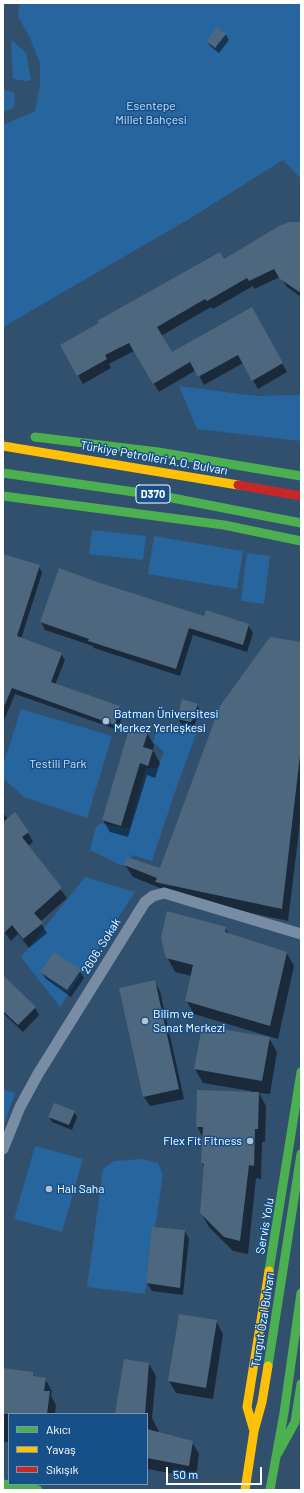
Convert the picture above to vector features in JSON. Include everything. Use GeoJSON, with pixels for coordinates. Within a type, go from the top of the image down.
{"type":"FeatureCollection","features":[{"type":"Feature","properties":{"kind":"main road","name":"Türkiye Petrolleri A.O. Bulvarı"},"geometry":{"type":"LineString","coordinates":[[26,436],[158,452],[301,476]]}},
{"type":"Feature","properties":{"kind":"main road","name":"Türkiye Petrolleri A.O. Bulvarı"},"geometry":{"type":"LineString","coordinates":[[3,446],[301,496]]}},
{"type":"Feature","properties":{"kind":"main road"},"geometry":{"type":"LineString","coordinates":[[286,473],[301,467]]}},
{"type":"Feature","properties":{"kind":"main road","name":"D370"},"geometry":{"type":"LineString","coordinates":[[3,473],[162,496],[301,523]]}},
{"type":"Feature","properties":{"kind":"main road"},"geometry":{"type":"LineString","coordinates":[[3,496],[224,525],[301,540]]}},
{"type":"Feature","properties":{"kind":"main road","name":"Servis Yolu"},"geometry":{"type":"LineString","coordinates":[[254,1431],[247,1407],[301,1072]]}},
{"type":"Feature","properties":{"kind":"main road","name":"Turgut Özal Bulvarı"},"geometry":{"type":"LineString","coordinates":[[244,1489],[254,1431],[262,1402],[301,1154]]}},
{"type":"Feature","properties":{"kind":"main road"},"geometry":{"type":"LineString","coordinates":[[272,1488],[301,1293]]}},
{"type":"Feature","properties":{"kind":"main road"},"geometry":{"type":"LineString","coordinates":[[277,1454],[295,1422],[301,1384]]}},
{"type":"Feature","properties":{"kind":"main road"},"geometry":{"type":"LineString","coordinates":[[9,1485],[38,1490]]}},
{"type":"Feature","properties":{"kind":"street","name":"2606. Sokak"},"geometry":{"type":"LineString","coordinates":[[3,1149],[20,1107],[38,1074],[145,902],[164,893],[301,934]]}},
{"type":"Feature","properties":{"kind":"green space","name":"Esentepe Millet Bahçesi"},"geometry":{"type":"Polygon","coordinates":[[[20,3],[301,3],[301,179],[283,160],[189,219],[3,327],[3,125],[35,111],[40,85],[40,63],[29,36],[18,16],[20,3]]]}},
{"type":"Feature","properties":{"kind":"green space"},"geometry":{"type":"Polygon","coordinates":[[[12,40],[26,53],[31,80],[26,81],[13,79],[12,40]]]}},
{"type":"Feature","properties":{"kind":"green space"},"geometry":{"type":"Polygon","coordinates":[[[3,90],[14,92],[15,101],[13,108],[3,112],[3,90]]]}},
{"type":"Feature","properties":{"kind":"green space"},"geometry":{"type":"Polygon","coordinates":[[[179,386],[256,396],[301,395],[301,441],[197,429],[179,386]]]}},
{"type":"Feature","properties":{"kind":"green space"},"geometry":{"type":"Polygon","coordinates":[[[92,530],[146,536],[143,560],[89,554],[92,530]]]}},
{"type":"Feature","properties":{"kind":"green space"},"geometry":{"type":"Polygon","coordinates":[[[154,536],[243,551],[237,589],[148,574],[154,536]]]}},
{"type":"Feature","properties":{"kind":"green space"},"geometry":{"type":"Polygon","coordinates":[[[247,553],[270,556],[264,604],[241,601],[247,553]]]}},
{"type":"Feature","properties":{"kind":"green space","name":"Testili Park"},"geometry":{"type":"Polygon","coordinates":[[[21,709],[112,736],[87,818],[24,797],[3,778],[3,766],[21,709]]]}},
{"type":"Feature","properties":{"kind":"green space"},"geometry":{"type":"Polygon","coordinates":[[[170,724],[199,726],[152,861],[132,855],[129,865],[120,865],[90,850],[96,827],[101,823],[129,829],[146,768],[157,768],[164,752],[153,742],[156,732],[170,724]]]}},
{"type":"Feature","properties":{"kind":"green space"},"geometry":{"type":"Polygon","coordinates":[[[85,877],[135,892],[60,1007],[21,957],[85,877]]]}},
{"type":"Feature","properties":{"kind":"green space"},"geometry":{"type":"Polygon","coordinates":[[[3,1090],[15,1093],[3,1128],[3,1090]]]}},
{"type":"Feature","properties":{"kind":"green space","name":"Halı Saha"},"geometry":{"type":"Polygon","coordinates":[[[35,1146],[83,1159],[62,1232],[14,1219],[35,1146]]]}},
{"type":"Feature","properties":{"kind":"green space"},"geometry":{"type":"Polygon","coordinates":[[[141,1159],[158,1163],[163,1175],[145,1294],[87,1287],[103,1169],[114,1161],[141,1159]]]}},
{"type":"Feature","properties":{"kind":"building"},"geometry":{"type":"Polygon","coordinates":[[[217,27],[226,34],[215,48],[206,41],[217,27]]]}},
{"type":"Feature","properties":{"kind":"building"},"geometry":{"type":"Polygon","coordinates":[[[290,222],[301,222],[301,293],[280,279],[274,269],[249,281],[247,278],[207,301],[205,299],[157,327],[172,352],[252,307],[283,363],[252,381],[238,355],[198,377],[190,362],[153,384],[129,343],[105,355],[107,359],[77,376],[60,345],[99,323],[97,321],[220,252],[224,259],[279,226],[290,222]]]}},
{"type":"Feature","properties":{"kind":"building"},"geometry":{"type":"Polygon","coordinates":[[[3,554],[40,565],[17,636],[62,653],[51,682],[120,706],[115,725],[12,688],[3,709],[3,554]]]}},
{"type":"Feature","properties":{"kind":"building"},"geometry":{"type":"Polygon","coordinates":[[[59,568],[94,581],[204,616],[206,610],[249,624],[243,645],[189,628],[176,669],[88,641],[89,639],[40,622],[59,568]]]}},
{"type":"Feature","properties":{"kind":"building"},"geometry":{"type":"Polygon","coordinates":[[[270,637],[301,642],[301,747],[282,909],[155,882],[157,878],[124,865],[127,857],[160,868],[220,706],[270,637]]]}},
{"type":"Feature","properties":{"kind":"building"},"geometry":{"type":"Polygon","coordinates":[[[182,699],[198,704],[191,722],[177,719],[182,699]]]}},
{"type":"Feature","properties":{"kind":"building"},"geometry":{"type":"Polygon","coordinates":[[[130,726],[148,732],[143,747],[153,750],[148,766],[140,763],[121,826],[102,820],[130,726]]]}},
{"type":"Feature","properties":{"kind":"building"},"geometry":{"type":"Polygon","coordinates":[[[15,812],[29,832],[22,837],[62,888],[34,913],[43,923],[23,939],[12,925],[3,934],[3,822],[15,812]]]}},
{"type":"Feature","properties":{"kind":"building"},"geometry":{"type":"Polygon","coordinates":[[[167,911],[226,927],[225,932],[287,952],[270,1026],[185,1001],[193,965],[166,958],[161,938],[167,911]]]}},
{"type":"Feature","properties":{"kind":"building"},"geometry":{"type":"Polygon","coordinates":[[[54,952],[81,970],[67,990],[40,972],[54,952]]]}},
{"type":"Feature","properties":{"kind":"building"},"geometry":{"type":"Polygon","coordinates":[[[3,975],[36,1007],[18,1025],[3,1011],[3,975]]]}},
{"type":"Feature","properties":{"kind":"building","name":"Bilim ve Sanat Merkezi"},"geometry":{"type":"Polygon","coordinates":[[[155,980],[179,1089],[143,1097],[119,988],[155,980]]]}},
{"type":"Feature","properties":{"kind":"building"},"geometry":{"type":"Polygon","coordinates":[[[202,1026],[270,1037],[262,1081],[194,1069],[202,1026]]]}},
{"type":"Feature","properties":{"kind":"building"},"geometry":{"type":"Polygon","coordinates":[[[197,1090],[259,1092],[258,1129],[255,1129],[254,1166],[249,1165],[240,1241],[224,1237],[200,1213],[204,1164],[201,1163],[203,1127],[196,1127],[197,1090]]]}},
{"type":"Feature","properties":{"kind":"building"},"geometry":{"type":"Polygon","coordinates":[[[54,1103],[75,1111],[69,1125],[48,1117],[54,1103]]]}},
{"type":"Feature","properties":{"kind":"building"},"geometry":{"type":"Polygon","coordinates":[[[152,1227],[185,1230],[180,1288],[146,1283],[152,1227]]]}},
{"type":"Feature","properties":{"kind":"building"},"geometry":{"type":"Polygon","coordinates":[[[179,1314],[217,1320],[206,1388],[168,1381],[179,1314]]]}},
{"type":"Feature","properties":{"kind":"building"},"geometry":{"type":"Polygon","coordinates":[[[124,1359],[149,1363],[145,1413],[115,1413],[124,1359]]]}},
{"type":"Feature","properties":{"kind":"building"},"geometry":{"type":"Polygon","coordinates":[[[3,1368],[33,1372],[33,1376],[46,1378],[44,1391],[50,1391],[47,1413],[3,1414],[3,1368]]]}},
{"type":"Feature","properties":{"kind":"building"},"geometry":{"type":"Polygon","coordinates":[[[148,1429],[193,1441],[189,1466],[148,1458],[148,1429]]]}},
{"type":"Feature","properties":{"kind":"traffic: fast"},"geometry":{"type":"LineString","coordinates":[[35,437],[158,452],[301,476]]}},
{"type":"Feature","properties":{"kind":"traffic: fast"},"geometry":{"type":"LineString","coordinates":[[3,473],[162,496],[301,523]]}},
{"type":"Feature","properties":{"kind":"traffic: fast"},"geometry":{"type":"LineString","coordinates":[[3,496],[224,525],[301,541]]}},
{"type":"Feature","properties":{"kind":"traffic: fast"},"geometry":{"type":"LineString","coordinates":[[269,1271],[301,1072]]}},
{"type":"Feature","properties":{"kind":"traffic: fast"},"geometry":{"type":"LineString","coordinates":[[268,1366],[301,1154]]}},
{"type":"Feature","properties":{"kind":"traffic: fast"},"geometry":{"type":"LineString","coordinates":[[270,1490],[284,1413],[301,1293]]}},
{"type":"Feature","properties":{"kind":"traffic: fast"},"geometry":{"type":"LineString","coordinates":[[278,1453],[295,1422],[301,1384]]}},
{"type":"Feature","properties":{"kind":"traffic: fast"},"geometry":{"type":"LineString","coordinates":[[3,1484],[8,1485]]}},
{"type":"Feature","properties":{"kind":"traffic: fast"},"geometry":{"type":"LineString","coordinates":[[9,1485],[38,1490]]}},
{"type":"Feature","properties":{"kind":"traffic: slow"},"geometry":{"type":"LineString","coordinates":[[3,446],[238,485]]}},
{"type":"Feature","properties":{"kind":"traffic: slow"},"geometry":{"type":"LineString","coordinates":[[254,1431],[247,1407],[269,1271]]}},
{"type":"Feature","properties":{"kind":"traffic: slow"},"geometry":{"type":"LineString","coordinates":[[245,1490],[254,1431],[262,1402],[268,1366]]}},
{"type":"Feature","properties":{"kind":"traffic: jam"},"geometry":{"type":"LineString","coordinates":[[238,485],[301,496]]}},
{"type":"Feature","properties":{"kind":"place","name":"Batman Üniversitesi Merkez Yerleşkesi"},"geometry":{"type":"Point","coordinates":[106,721]}},
{"type":"Feature","properties":{"kind":"place","name":"Bilim ve Sanat Merkezi"},"geometry":{"type":"Point","coordinates":[145,1021]}},
{"type":"Feature","properties":{"kind":"place","name":"Flex Fit Fitness"},"geometry":{"type":"Point","coordinates":[250,1141]}},
{"type":"Feature","properties":{"kind":"place","name":"Halı Saha"},"geometry":{"type":"Point","coordinates":[49,1189]}}]}
